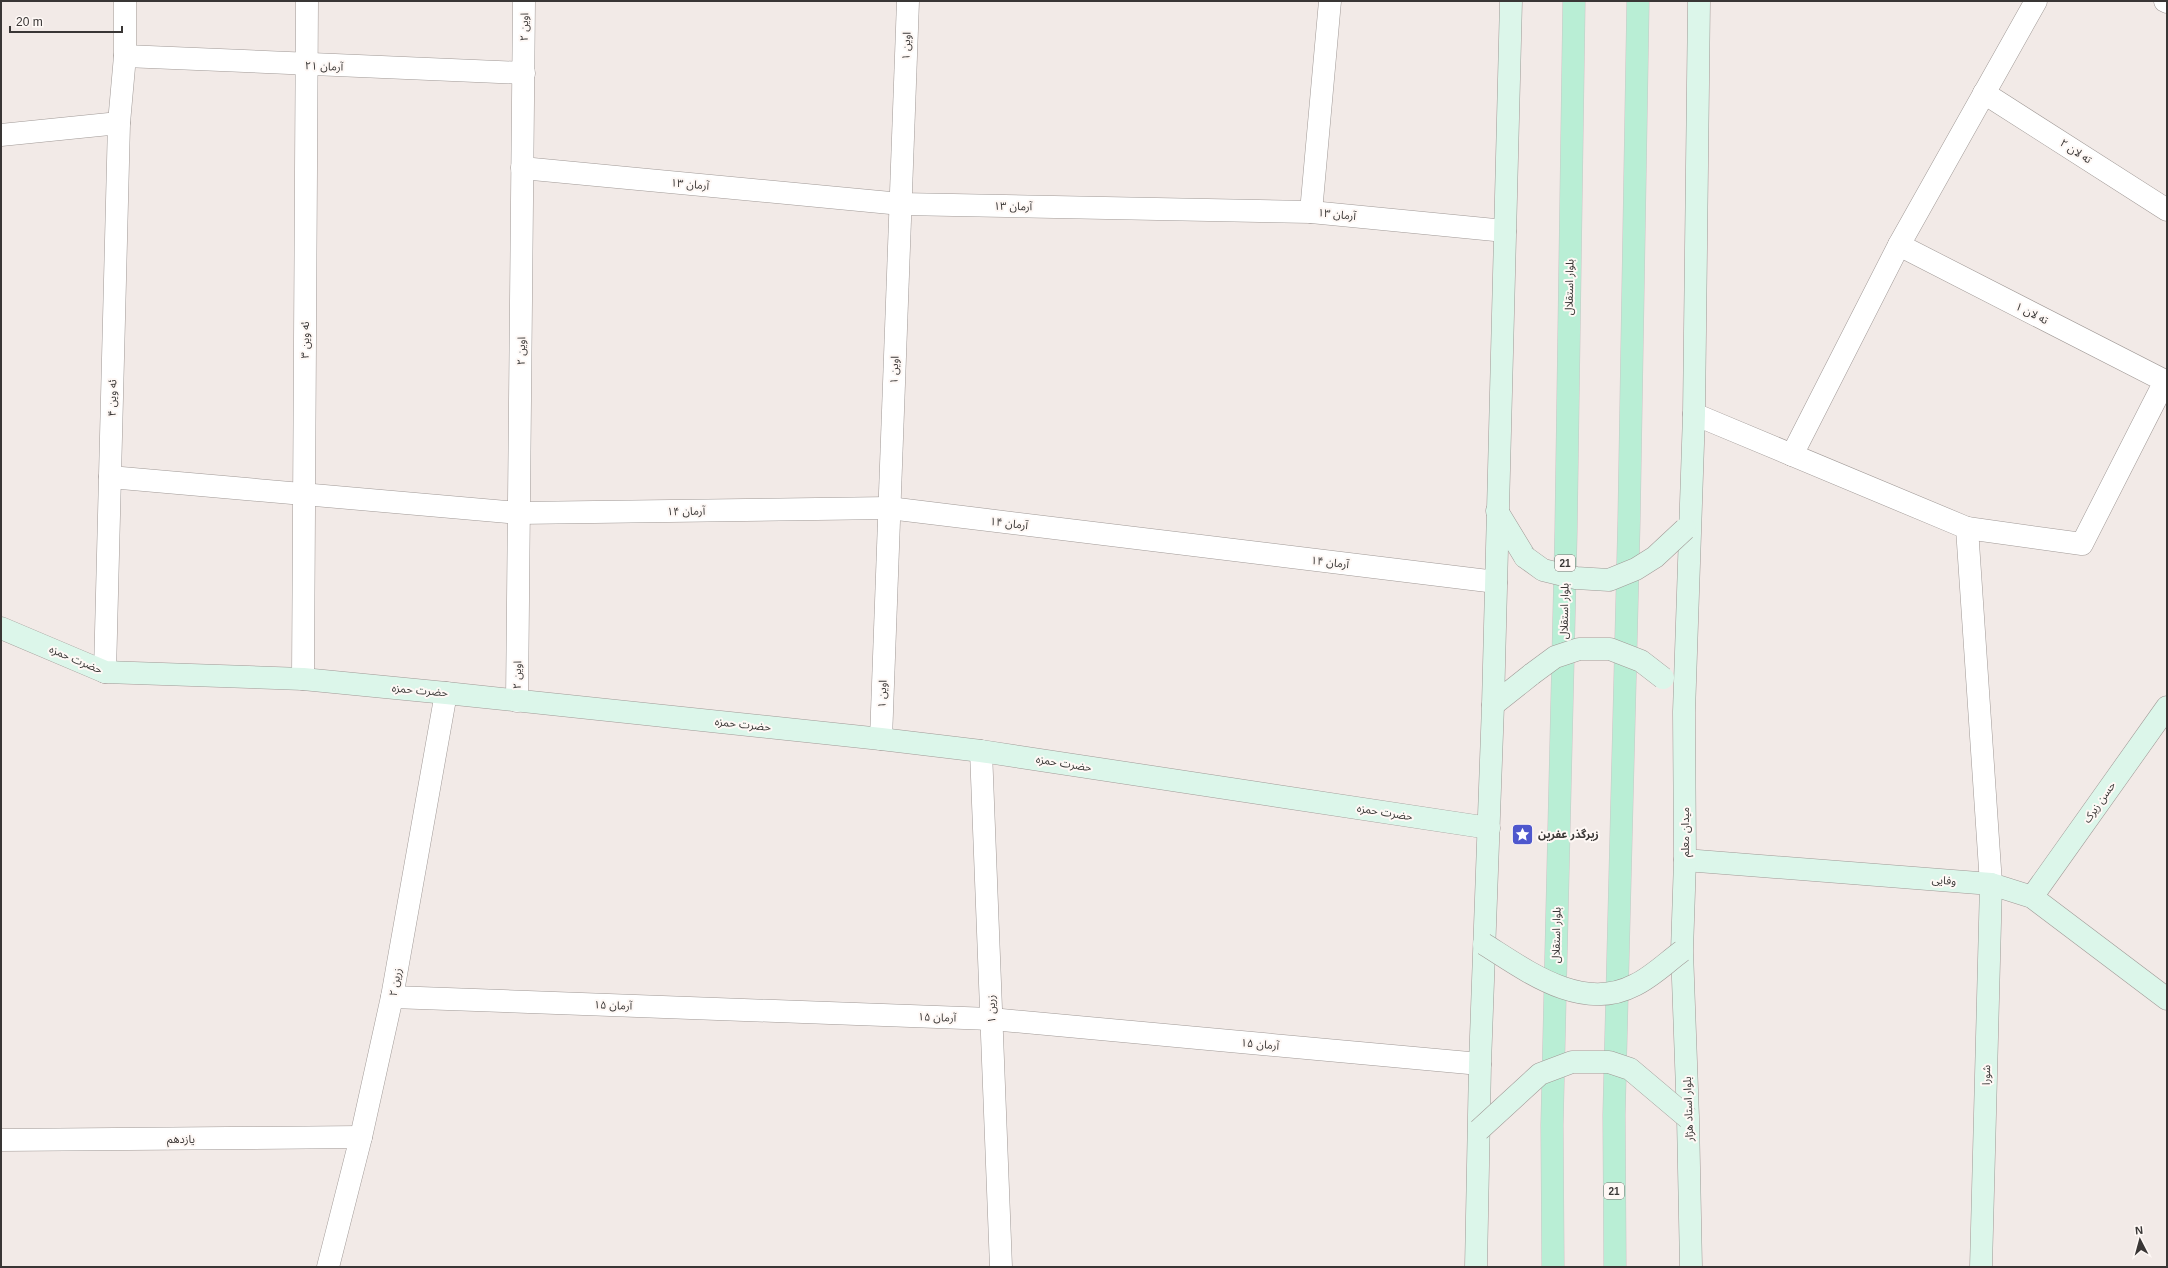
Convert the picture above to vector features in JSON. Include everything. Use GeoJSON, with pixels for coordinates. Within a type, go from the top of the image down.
{"type":"FeatureCollection","features":[{"type":"Feature","properties":{"kind":"main road"},"geometry":{"type":"LineString","coordinates":[[1476,1267],[1480,1064],[1493,705],[1511,1]]}},
{"type":"Feature","properties":{"kind":"main road","name":"بلوار استقلال"},"geometry":{"type":"LineString","coordinates":[[1553,1267],[1552,1125],[1566,523],[1574,1]]}},
{"type":"Feature","properties":{"kind":"main road","name":"21"},"geometry":{"type":"LineString","coordinates":[[1615,1267],[1614,1115],[1629,521],[1638,1]]}},
{"type":"Feature","properties":{"kind":"main road","name":"میدان معلم"},"geometry":{"type":"LineString","coordinates":[[1682,951],[1685,860],[1684,712],[1688,522],[1694,414],[1699,1]]}},
{"type":"Feature","properties":{"kind":"main road"},"geometry":{"type":"LineString","coordinates":[[1497,511],[1525,557],[1543,570],[1576,578],[1608,580],[1636,569],[1655,557],[1688,522]]}},
{"type":"Feature","properties":{"kind":"main road","name":"حضرت حمزه"},"geometry":{"type":"LineString","coordinates":[[1,628],[105,672],[303,679],[881,739],[981,751],[1489,828]]}},
{"type":"Feature","properties":{"kind":"main road"},"geometry":{"type":"LineString","coordinates":[[1493,705],[1555,657],[1579,649],[1610,649],[1641,662],[1663,678],[1684,712]]}},
{"type":"Feature","properties":{"kind":"main road","name":"حسن زیرک"},"geometry":{"type":"LineString","coordinates":[[2032,897],[2167,707]]}},
{"type":"Feature","properties":{"kind":"main road","name":"وفایی"},"geometry":{"type":"LineString","coordinates":[[1685,860],[1991,884],[2032,897],[2167,999]]}},
{"type":"Feature","properties":{"kind":"main road","name":"شورا"},"geometry":{"type":"LineString","coordinates":[[1982,1267],[1991,884]]}},
{"type":"Feature","properties":{"kind":"main road"},"geometry":{"type":"LineString","coordinates":[[1484,944],[1539,979],[1571,991],[1606,994],[1635,986],[1682,951]]}},
{"type":"Feature","properties":{"kind":"main road","name":"بلوار استاد هژار"},"geometry":{"type":"LineString","coordinates":[[1682,951],[1688,1118],[1690,1267]]}},
{"type":"Feature","properties":{"kind":"main road"},"geometry":{"type":"LineString","coordinates":[[1479,1130],[1540,1074],[1572,1062],[1609,1062],[1630,1069],[1688,1118]]}},
{"type":"Feature","properties":{"kind":"street","name":"ئه وین ۴"},"geometry":{"type":"LineString","coordinates":[[105,672],[119,123],[125,56],[125,1]]}},
{"type":"Feature","properties":{"kind":"street","name":"ئه وین ۳"},"geometry":{"type":"LineString","coordinates":[[303,679],[307,1]]}},
{"type":"Feature","properties":{"kind":"street","name":"اوین ۲"},"geometry":{"type":"LineString","coordinates":[[517,701],[524,1]]}},
{"type":"Feature","properties":{"kind":"street","name":"اوین ۱"},"geometry":{"type":"LineString","coordinates":[[881,739],[908,1]]}},
{"type":"Feature","properties":{"kind":"street"},"geometry":{"type":"LineString","coordinates":[[1311,212],[1330,1]]}},
{"type":"Feature","properties":{"kind":"street"},"geometry":{"type":"LineString","coordinates":[[1792,455],[1899,245],[2036,1]]}},
{"type":"Feature","properties":{"kind":"street","name":"آرمان ۲۱"},"geometry":{"type":"LineString","coordinates":[[125,56],[306,65],[524,73]]}},
{"type":"Feature","properties":{"kind":"street","name":"ته لان ۲"},"geometry":{"type":"LineString","coordinates":[[1984,93],[2167,210]]}},
{"type":"Feature","properties":{"kind":"street"},"geometry":{"type":"LineString","coordinates":[[1,135],[119,123]]}},
{"type":"Feature","properties":{"kind":"street","name":"آرمان ۱۳"},"geometry":{"type":"LineString","coordinates":[[522,168],[901,204],[1311,212],[1505,231]]}},
{"type":"Feature","properties":{"kind":"street","name":"ته لان ۱"},"geometry":{"type":"LineString","coordinates":[[1899,245],[2165,381],[2082,544],[1967,528]]}},
{"type":"Feature","properties":{"kind":"street"},"geometry":{"type":"LineString","coordinates":[[1694,414],[1967,528],[1991,884]]}},
{"type":"Feature","properties":{"kind":"street","name":"آرمان ۱۴"},"geometry":{"type":"LineString","coordinates":[[110,477],[519,513],[889,508],[1496,582]]}},
{"type":"Feature","properties":{"kind":"street","name":"زرین ۲"},"geometry":{"type":"LineString","coordinates":[[328,1267],[361,1137],[392,997],[446,693]]}},
{"type":"Feature","properties":{"kind":"street","name":"زرین ۱"},"geometry":{"type":"LineString","coordinates":[[981,751],[1001,1267]]}},
{"type":"Feature","properties":{"kind":"street","name":"آرمان ۱۵"},"geometry":{"type":"LineString","coordinates":[[392,997],[991,1019],[1480,1064]]}},
{"type":"Feature","properties":{"kind":"street","name":"یازدهم"},"geometry":{"type":"LineString","coordinates":[[1,1140],[361,1137]]}},
{"type":"Feature","properties":{"kind":"place","name":"زیرگذر عفرین"},"geometry":{"type":"Point","coordinates":[1523,834]}}]}
